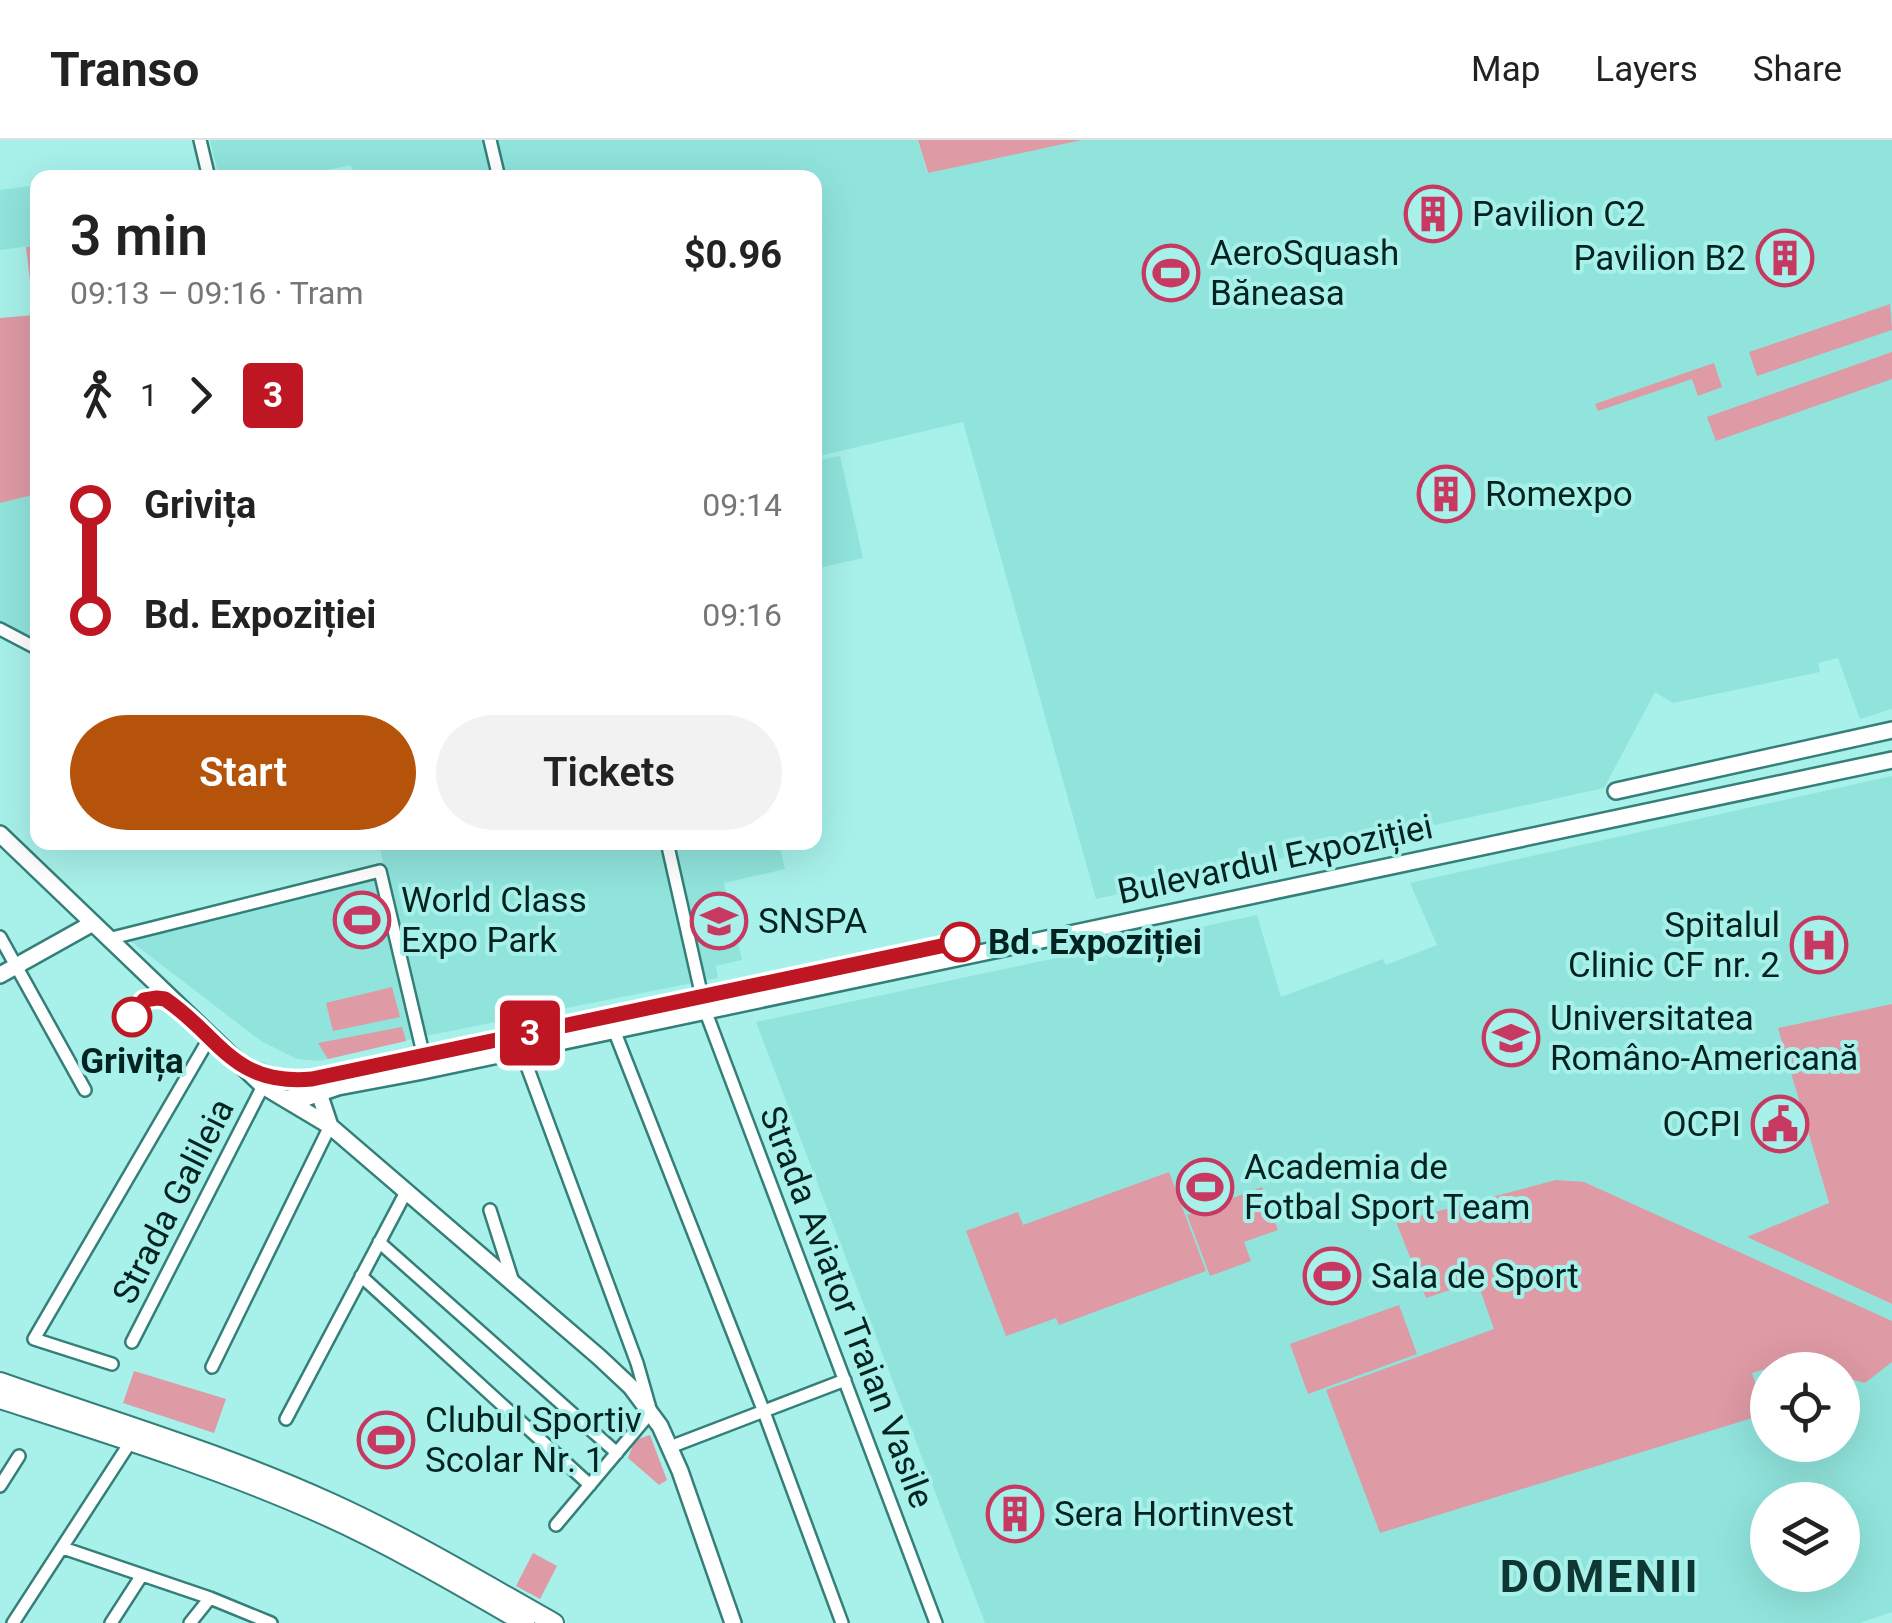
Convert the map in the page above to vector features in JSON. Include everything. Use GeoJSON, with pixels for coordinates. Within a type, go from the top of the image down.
{"type":"FeatureCollection","features":[{"type":"Feature","properties":{"kind":"main road"},"geometry":{"type":"LineString","coordinates":[[0,1382],[322,1514],[525,1623]]}},
{"type":"Feature","properties":{"kind":"main road"},"geometry":{"type":"LineString","coordinates":[[0,1399],[234,1462],[333,1504],[428,1551],[554,1623]]}},
{"type":"Feature","properties":{"kind":"street"},"geometry":{"type":"LineString","coordinates":[[200,140],[207,170]]}},
{"type":"Feature","properties":{"kind":"street"},"geometry":{"type":"LineString","coordinates":[[490,140],[497,170]]}},
{"type":"Feature","properties":{"kind":"street"},"geometry":{"type":"LineString","coordinates":[[0,629],[30,645]]}},
{"type":"Feature","properties":{"kind":"street"},"geometry":{"type":"LineString","coordinates":[[1616,790],[1892,730]]}},
{"type":"Feature","properties":{"kind":"street","name":"Bulevardul Expoziției"},"geometry":{"type":"LineString","coordinates":[[285,1098],[304,1098],[338,1086],[1892,760]]}},
{"type":"Feature","properties":{"kind":"street"},"geometry":{"type":"LineString","coordinates":[[0,834],[263,1086],[330,1126],[616,1372],[651,1412]]}},
{"type":"Feature","properties":{"kind":"street","name":"Strada Aviator Traian Vasile"},"geometry":{"type":"LineString","coordinates":[[669,850],[705,1010],[936,1623]]}},
{"type":"Feature","properties":{"kind":"street"},"geometry":{"type":"LineString","coordinates":[[108,939],[380,871],[427,1070]]}},
{"type":"Feature","properties":{"kind":"street"},"geometry":{"type":"LineString","coordinates":[[0,975],[92,924]]}},
{"type":"Feature","properties":{"kind":"street"},"geometry":{"type":"LineString","coordinates":[[0,937],[85,1090]]}},
{"type":"Feature","properties":{"kind":"street"},"geometry":{"type":"LineString","coordinates":[[614,1030],[842,1623]]}},
{"type":"Feature","properties":{"kind":"street"},"geometry":{"type":"LineString","coordinates":[[112,1364],[34,1340],[210,1037]]}},
{"type":"Feature","properties":{"kind":"street"},"geometry":{"type":"LineString","coordinates":[[521,1050],[637,1362],[651,1412],[670,1448],[732,1623]]}},
{"type":"Feature","properties":{"kind":"street"},"geometry":{"type":"LineString","coordinates":[[241,1066],[319,1093]]}},
{"type":"Feature","properties":{"kind":"street","name":"Strada Galileia"},"geometry":{"type":"LineString","coordinates":[[132,1342],[263,1086]]}},
{"type":"Feature","properties":{"kind":"street"},"geometry":{"type":"LineString","coordinates":[[312,1116],[310,1104],[319,1093]]}},
{"type":"Feature","properties":{"kind":"street"},"geometry":{"type":"LineString","coordinates":[[212,1367],[330,1126],[319,1093]]}},
{"type":"Feature","properties":{"kind":"street"},"geometry":{"type":"LineString","coordinates":[[286,1419],[406,1192]]}},
{"type":"Feature","properties":{"kind":"street"},"geometry":{"type":"LineString","coordinates":[[490,1210],[513,1284]]}},
{"type":"Feature","properties":{"kind":"street"},"geometry":{"type":"LineString","coordinates":[[379,1242],[616,1454]]}},
{"type":"Feature","properties":{"kind":"street"},"geometry":{"type":"LineString","coordinates":[[361,1276],[590,1485]]}},
{"type":"Feature","properties":{"kind":"street"},"geometry":{"type":"LineString","coordinates":[[670,1448],[845,1380]]}},
{"type":"Feature","properties":{"kind":"street"},"geometry":{"type":"LineString","coordinates":[[556,1525],[651,1412]]}},
{"type":"Feature","properties":{"kind":"street"},"geometry":{"type":"LineString","coordinates":[[13,1623],[134,1435]]}},
{"type":"Feature","properties":{"kind":"street"},"geometry":{"type":"LineString","coordinates":[[0,1486],[19,1456]]}},
{"type":"Feature","properties":{"kind":"street"},"geometry":{"type":"LineString","coordinates":[[63,1548],[271,1623]]}},
{"type":"Feature","properties":{"kind":"street"},"geometry":{"type":"LineString","coordinates":[[111,1623],[142,1574]]}},
{"type":"Feature","properties":{"kind":"street"},"geometry":{"type":"LineString","coordinates":[[190,1623],[210,1598]]}},
{"type":"Feature","properties":{"kind":"shaded area","name":"Romexpo"},"geometry":{"type":"Polygon","coordinates":[[[210,140],[918,140],[927,173],[1080,140],[1892,140],[1892,709],[1860,719],[1838,658],[1818,663],[1820,672],[1673,703],[1655,692],[1604,788],[1096,899],[963,422],[822,455],[822,170],[353,170],[351,165],[328,170],[217,170],[210,140]]]}},
{"type":"Feature","properties":{"kind":"shaded area"},"geometry":{"type":"Polygon","coordinates":[[[918,140],[1082,140],[928,173],[918,140]]]}},
{"type":"Feature","properties":{"kind":"shaded area"},"geometry":{"type":"Polygon","coordinates":[[[30,186],[30,246],[0,250],[0,190],[30,186]]]}},
{"type":"Feature","properties":{"kind":"shaded area"},"geometry":{"type":"Polygon","coordinates":[[[30,246],[30,281],[26,247],[30,246]]]}},
{"type":"Feature","properties":{"kind":"shaded area"},"geometry":{"type":"Polygon","coordinates":[[[1890,304],[1892,330],[1757,376],[1749,352],[1890,304]]]}},
{"type":"Feature","properties":{"kind":"shaded area"},"geometry":{"type":"Polygon","coordinates":[[[30,315],[30,496],[0,503],[0,318],[30,315]]]}},
{"type":"Feature","properties":{"kind":"shaded area"},"geometry":{"type":"Polygon","coordinates":[[[1892,352],[1892,379],[1716,441],[1707,417],[1892,352]]]}},
{"type":"Feature","properties":{"kind":"shaded area"},"geometry":{"type":"Polygon","coordinates":[[[1714,363],[1722,387],[1698,396],[1692,379],[1598,411],[1595,404],[1714,363]]]}},
{"type":"Feature","properties":{"kind":"shaded area"},"geometry":{"type":"Polygon","coordinates":[[[840,456],[863,558],[822,567],[822,460],[840,456]]]}},
{"type":"Feature","properties":{"kind":"shaded area"},"geometry":{"type":"Polygon","coordinates":[[[30,496],[30,645],[0,629],[0,503],[30,496]]]}},
{"type":"Feature","properties":{"kind":"shaded area"},"geometry":{"type":"Polygon","coordinates":[[[1892,776],[1892,1004],[1779,1028],[1829,1204],[1748,1237],[1892,1304],[1892,1612],[1860,1623],[985,1623],[756,1022],[1257,915],[1281,997],[1383,959],[1386,965],[1437,945],[1410,883],[1892,776]]]}},
{"type":"Feature","properties":{"kind":"shaded area"},"geometry":{"type":"Polygon","coordinates":[[[380,850],[781,850],[785,869],[724,883],[742,960],[716,966],[718,978],[425,1036],[320,1061],[297,1059],[261,1041],[116,930],[383,862],[380,850]]]}},
{"type":"Feature","properties":{"kind":"shaded area"},"geometry":{"type":"Polygon","coordinates":[[[392,987],[400,1017],[333,1031],[326,1003],[392,987]]]}},
{"type":"Feature","properties":{"kind":"shaded area"},"geometry":{"type":"Polygon","coordinates":[[[1892,1004],[1892,1304],[1747,1237],[1829,1203],[1778,1028],[1892,1004]]]}},
{"type":"Feature","properties":{"kind":"shaded area"},"geometry":{"type":"Polygon","coordinates":[[[402,1027],[406,1041],[328,1059],[318,1043],[402,1027]]]}},
{"type":"Feature","properties":{"kind":"shaded area"},"geometry":{"type":"Polygon","coordinates":[[[1169,1172],[1206,1271],[1059,1325],[1056,1318],[1006,1336],[966,1231],[1018,1212],[1023,1225],[1169,1172]]]}},
{"type":"Feature","properties":{"kind":"shaded area"},"geometry":{"type":"Polygon","coordinates":[[[1556,1180],[1584,1182],[1892,1321],[1892,1362],[1865,1383],[1860,1382],[1860,1352],[1750,1352],[1750,1419],[1380,1533],[1326,1390],[1494,1329],[1477,1281],[1426,1298],[1395,1219],[1556,1180]]]}},
{"type":"Feature","properties":{"kind":"shaded area"},"geometry":{"type":"Polygon","coordinates":[[[1262,1187],[1278,1230],[1244,1242],[1251,1261],[1210,1276],[1187,1215],[1262,1187]]]}},
{"type":"Feature","properties":{"kind":"shaded area"},"geometry":{"type":"Polygon","coordinates":[[[1399,1305],[1417,1354],[1308,1394],[1290,1344],[1399,1305]]]}},
{"type":"Feature","properties":{"kind":"shaded area"},"geometry":{"type":"Polygon","coordinates":[[[134,1371],[226,1399],[214,1433],[123,1403],[134,1371]]]}},
{"type":"Feature","properties":{"kind":"shaded area"},"geometry":{"type":"Polygon","coordinates":[[[650,1435],[667,1480],[659,1485],[628,1458],[635,1440],[650,1435]]]}},
{"type":"Feature","properties":{"kind":"shaded area"},"geometry":{"type":"Polygon","coordinates":[[[533,1553],[557,1566],[540,1599],[516,1586],[533,1553]]]}},
{"type":"Feature","properties":{"kind":"tram line","name":"3"},"geometry":{"type":"LineString","coordinates":[[132,1017],[144,1000],[165,999],[241,1066],[277,1078],[312,1079],[960,942]]}},
{"type":"Feature","properties":{"kind":"place","name":"Pavilion C2"},"geometry":{"type":"Point","coordinates":[1433,214]}},
{"type":"Feature","properties":{"kind":"place","name":"Pavilion B2"},"geometry":{"type":"Point","coordinates":[1785,258]}},
{"type":"Feature","properties":{"kind":"place","name":"AeroSquash Băneasa"},"geometry":{"type":"Point","coordinates":[1171,273]}},
{"type":"Feature","properties":{"kind":"place","name":"Romexpo"},"geometry":{"type":"Point","coordinates":[1446,494]}},
{"type":"Feature","properties":{"kind":"place","name":"World Class Expo Park"},"geometry":{"type":"Point","coordinates":[362,920]}},
{"type":"Feature","properties":{"kind":"place","name":"SNSPA"},"geometry":{"type":"Point","coordinates":[719,921]}},
{"type":"Feature","properties":{"kind":"place","name":"Bd. Expoziției"},"geometry":{"type":"Point","coordinates":[960,942]}},
{"type":"Feature","properties":{"kind":"place","name":"Spitalul Clinic CF nr. 2"},"geometry":{"type":"Point","coordinates":[1819,945]}},
{"type":"Feature","properties":{"kind":"place","name":"Grivița"},"geometry":{"type":"Point","coordinates":[132,1017]}},
{"type":"Feature","properties":{"kind":"place","name":"Universitatea Româno-Americană"},"geometry":{"type":"Point","coordinates":[1511,1038]}},
{"type":"Feature","properties":{"kind":"place","name":"OCPI"},"geometry":{"type":"Point","coordinates":[1780,1124]}},
{"type":"Feature","properties":{"kind":"place","name":"Academia de Fotbal Sport Team"},"geometry":{"type":"Point","coordinates":[1205,1187]}},
{"type":"Feature","properties":{"kind":"place","name":"Sala de Sport"},"geometry":{"type":"Point","coordinates":[1332,1276]}},
{"type":"Feature","properties":{"kind":"place","name":"Clubul Sportiv Scolar Nr. 1"},"geometry":{"type":"Point","coordinates":[386,1440]}},
{"type":"Feature","properties":{"kind":"place","name":"Sera Hortinvest"},"geometry":{"type":"Point","coordinates":[1015,1514]}},
{"type":"Feature","properties":{"kind":"district","name":"DOMENII"},"geometry":{"type":"Point","coordinates":[1600,1576]}}]}
